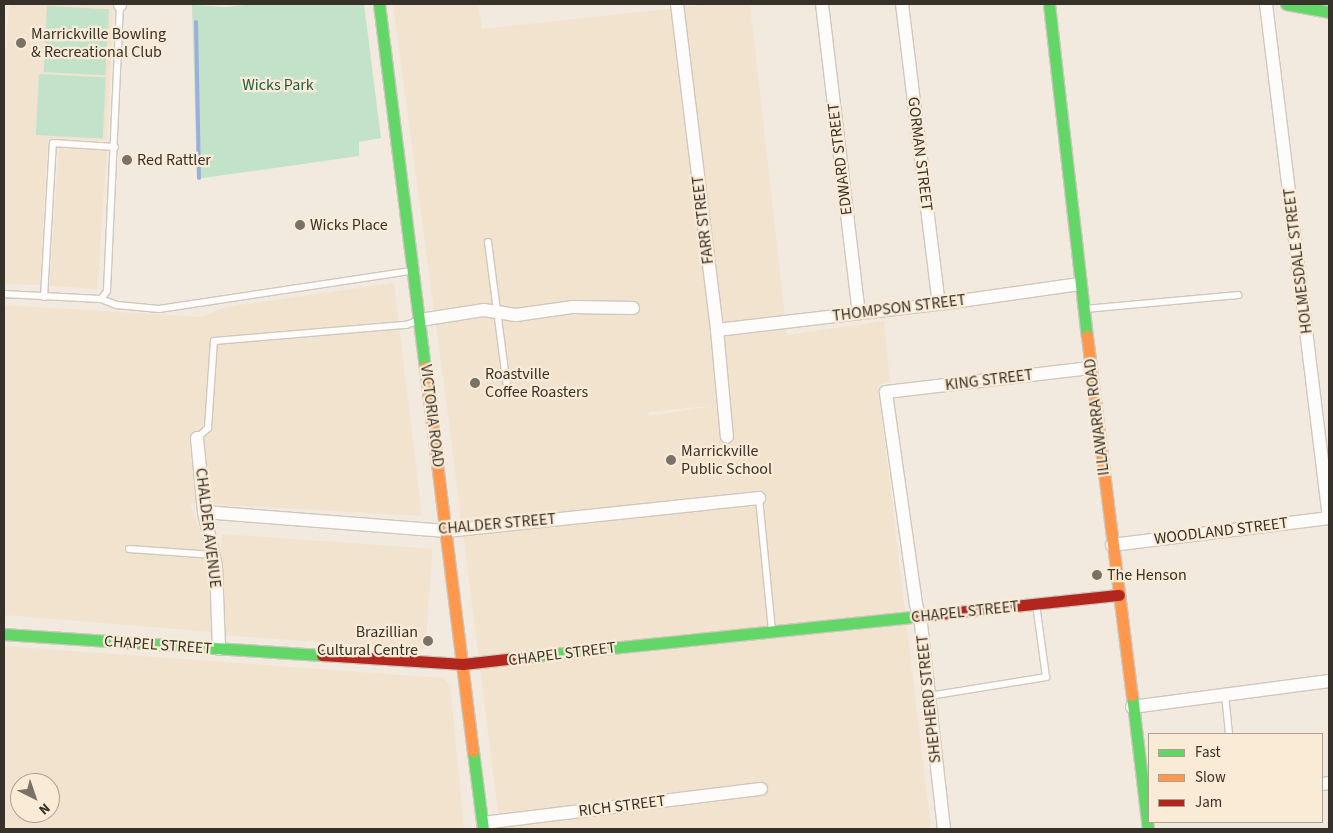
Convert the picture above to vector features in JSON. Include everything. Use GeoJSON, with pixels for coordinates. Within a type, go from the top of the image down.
{"type":"FeatureCollection","features":[{"type":"Feature","properties":{"kind":"street","name":"VICTORIA ROAD"},"geometry":{"type":"LineString","coordinates":[[379,4],[483,826]]}},
{"type":"Feature","properties":{"kind":"street","name":"FARR STREET"},"geometry":{"type":"LineString","coordinates":[[677,4],[727,437]]}},
{"type":"Feature","properties":{"kind":"street","name":"EDWARD STREET"},"geometry":{"type":"LineString","coordinates":[[822,4],[859,314]]}},
{"type":"Feature","properties":{"kind":"street","name":"GORMAN STREET"},"geometry":{"type":"LineString","coordinates":[[902,4],[939,304]]}},
{"type":"Feature","properties":{"kind":"street","name":"ILLAWARRA ROAD"},"geometry":{"type":"LineString","coordinates":[[1049,4],[1080,284],[1132,707],[1147,807],[1148,829]]}},
{"type":"Feature","properties":{"kind":"street","name":"HOLMESDALE STREET"},"geometry":{"type":"LineString","coordinates":[[1266,4],[1329,518]]}},
{"type":"Feature","properties":{"kind":"street"},"geometry":{"type":"LineString","coordinates":[[1286,4],[1329,12]]}},
{"type":"Feature","properties":{"kind":"street","name":"THOMPSON STREET"},"geometry":{"type":"LineString","coordinates":[[716,330],[939,304],[1080,284]]}},
{"type":"Feature","properties":{"kind":"street"},"geometry":{"type":"LineString","coordinates":[[420,320],[484,310],[516,315],[573,307],[632,308]]}},
{"type":"Feature","properties":{"kind":"street","name":"KING STREET"},"geometry":{"type":"LineString","coordinates":[[886,392],[1091,368]]}},
{"type":"Feature","properties":{"kind":"street","name":"SHEPHERD STREET"},"geometry":{"type":"LineString","coordinates":[[886,392],[919,617],[944,829]]}},
{"type":"Feature","properties":{"kind":"street","name":"CHALDER AVENUE"},"geometry":{"type":"LineString","coordinates":[[197,438],[204,512],[214,555],[218,649]]}},
{"type":"Feature","properties":{"kind":"street","name":"CHALDER STREET"},"geometry":{"type":"LineString","coordinates":[[204,512],[446,531],[759,498]]}},
{"type":"Feature","properties":{"kind":"street","name":"WOODLAND STREET"},"geometry":{"type":"LineString","coordinates":[[1112,545],[1329,518]]}},
{"type":"Feature","properties":{"kind":"street","name":"CHAPEL STREET"},"geometry":{"type":"LineString","coordinates":[[4,634],[463,664],[1119,595]]}},
{"type":"Feature","properties":{"kind":"street"},"geometry":{"type":"LineString","coordinates":[[1132,707],[1329,681]]}},
{"type":"Feature","properties":{"kind":"street","name":"RICH STREET"},"geometry":{"type":"LineString","coordinates":[[483,826],[761,789]]}},
{"type":"Feature","properties":{"kind":"lane"},"geometry":{"type":"LineString","coordinates":[[101,299],[107,291],[120,4]]}},
{"type":"Feature","properties":{"kind":"lane"},"geometry":{"type":"LineString","coordinates":[[44,297],[53,143],[115,147]]}},
{"type":"Feature","properties":{"kind":"lane"},"geometry":{"type":"LineString","coordinates":[[488,242],[507,386]]}},
{"type":"Feature","properties":{"kind":"lane"},"geometry":{"type":"LineString","coordinates":[[4,294],[101,299],[117,305],[159,309],[414,271]]}},
{"type":"Feature","properties":{"kind":"lane"},"geometry":{"type":"LineString","coordinates":[[1084,309],[1238,294]]}},
{"type":"Feature","properties":{"kind":"lane"},"geometry":{"type":"LineString","coordinates":[[197,438],[208,428],[214,341],[406,325],[420,320]]}},
{"type":"Feature","properties":{"kind":"lane"},"geometry":{"type":"LineString","coordinates":[[759,498],[772,632]]}},
{"type":"Feature","properties":{"kind":"lane"},"geometry":{"type":"LineString","coordinates":[[130,549],[214,555]]}},
{"type":"Feature","properties":{"kind":"lane"},"geometry":{"type":"LineString","coordinates":[[928,696],[1046,677],[1036,604]]}},
{"type":"Feature","properties":{"kind":"lane"},"geometry":{"type":"LineString","coordinates":[[1225,694],[1229,733]]}},
{"type":"Feature","properties":{"kind":"shaded area"},"geometry":{"type":"Polygon","coordinates":[[[9,4],[114,4],[107,141],[48,138],[40,285],[4,284],[4,72],[9,4]]]}},
{"type":"Feature","properties":{"kind":"shaded area"},"geometry":{"type":"Polygon","coordinates":[[[393,4],[478,4],[482,29],[713,4],[750,4],[787,335],[884,321],[890,382],[878,385],[931,829],[500,829],[450,430],[393,4]],[[720,405],[648,412],[649,416],[720,405]]]}},
{"type":"Feature","properties":{"kind":"shaded area"},"geometry":{"type":"Polygon","coordinates":[[[59,148],[107,151],[97,289],[49,286],[59,148]]]}},
{"type":"Feature","properties":{"kind":"shaded area"},"geometry":{"type":"Polygon","coordinates":[[[394,283],[422,516],[190,503],[211,561],[213,632],[4,615],[4,305],[201,317],[225,307],[394,283]]]}},
{"type":"Feature","properties":{"kind":"shaded area"},"geometry":{"type":"Polygon","coordinates":[[[222,534],[432,549],[425,649],[215,635],[222,534]]]}},
{"type":"Feature","properties":{"kind":"shaded area"},"geometry":{"type":"Polygon","coordinates":[[[4,646],[443,678],[450,685],[464,829],[4,829],[4,646]]]}},
{"type":"Feature","properties":{"kind":"green space","name":"Wicks Park"},"geometry":{"type":"Polygon","coordinates":[[[255,4],[364,4],[381,138],[359,142],[359,156],[197,179],[192,5],[225,7],[255,4]]]}},
{"type":"Feature","properties":{"kind":"green space"},"geometry":{"type":"Polygon","coordinates":[[[47,6],[109,9],[105,75],[44,72],[47,6]]]}},
{"type":"Feature","properties":{"kind":"green space"},"geometry":{"type":"Polygon","coordinates":[[[39,74],[106,78],[103,138],[36,135],[39,74]]]}},
{"type":"Feature","properties":{"kind":"waterway"},"geometry":{"type":"LineString","coordinates":[[196,22],[199,178]]}},
{"type":"Feature","properties":{"kind":"traffic: fast"},"geometry":{"type":"LineString","coordinates":[[379,4],[425,367]]}},
{"type":"Feature","properties":{"kind":"traffic: fast"},"geometry":{"type":"LineString","coordinates":[[1049,4],[1087,336]]}},
{"type":"Feature","properties":{"kind":"traffic: fast"},"geometry":{"type":"LineString","coordinates":[[1286,4],[1329,12]]}},
{"type":"Feature","properties":{"kind":"traffic: fast"},"geometry":{"type":"LineString","coordinates":[[525,657],[921,616]]}},
{"type":"Feature","properties":{"kind":"traffic: fast"},"geometry":{"type":"LineString","coordinates":[[4,634],[322,655]]}},
{"type":"Feature","properties":{"kind":"traffic: fast"},"geometry":{"type":"LineString","coordinates":[[1132,695],[1148,829]]}},
{"type":"Feature","properties":{"kind":"traffic: fast"},"geometry":{"type":"LineString","coordinates":[[473,751],[483,829]]}},
{"type":"Feature","properties":{"kind":"traffic: slow"},"geometry":{"type":"LineString","coordinates":[[1087,336],[1132,695]]}},
{"type":"Feature","properties":{"kind":"traffic: slow"},"geometry":{"type":"LineString","coordinates":[[425,367],[473,751]]}},
{"type":"Feature","properties":{"kind":"traffic: jam"},"geometry":{"type":"LineString","coordinates":[[921,616],[1119,595]]}},
{"type":"Feature","properties":{"kind":"traffic: jam"},"geometry":{"type":"LineString","coordinates":[[322,655],[463,664],[525,657]]}},
{"type":"Feature","properties":{"kind":"place","name":"Marrickville Bowling & Recreational Club"},"geometry":{"type":"Point","coordinates":[21,43]}},
{"type":"Feature","properties":{"kind":"place","name":"Red Rattler"},"geometry":{"type":"Point","coordinates":[127,160]}},
{"type":"Feature","properties":{"kind":"place","name":"Wicks Place"},"geometry":{"type":"Point","coordinates":[300,225]}},
{"type":"Feature","properties":{"kind":"place","name":"Roastville Coffee Roasters"},"geometry":{"type":"Point","coordinates":[475,383]}},
{"type":"Feature","properties":{"kind":"place","name":"Marrickville Public School"},"geometry":{"type":"Point","coordinates":[671,460]}},
{"type":"Feature","properties":{"kind":"place","name":"The Henson"},"geometry":{"type":"Point","coordinates":[1097,575]}},
{"type":"Feature","properties":{"kind":"place","name":"Brazillian Cultural Centre"},"geometry":{"type":"Point","coordinates":[428,641]}}]}
